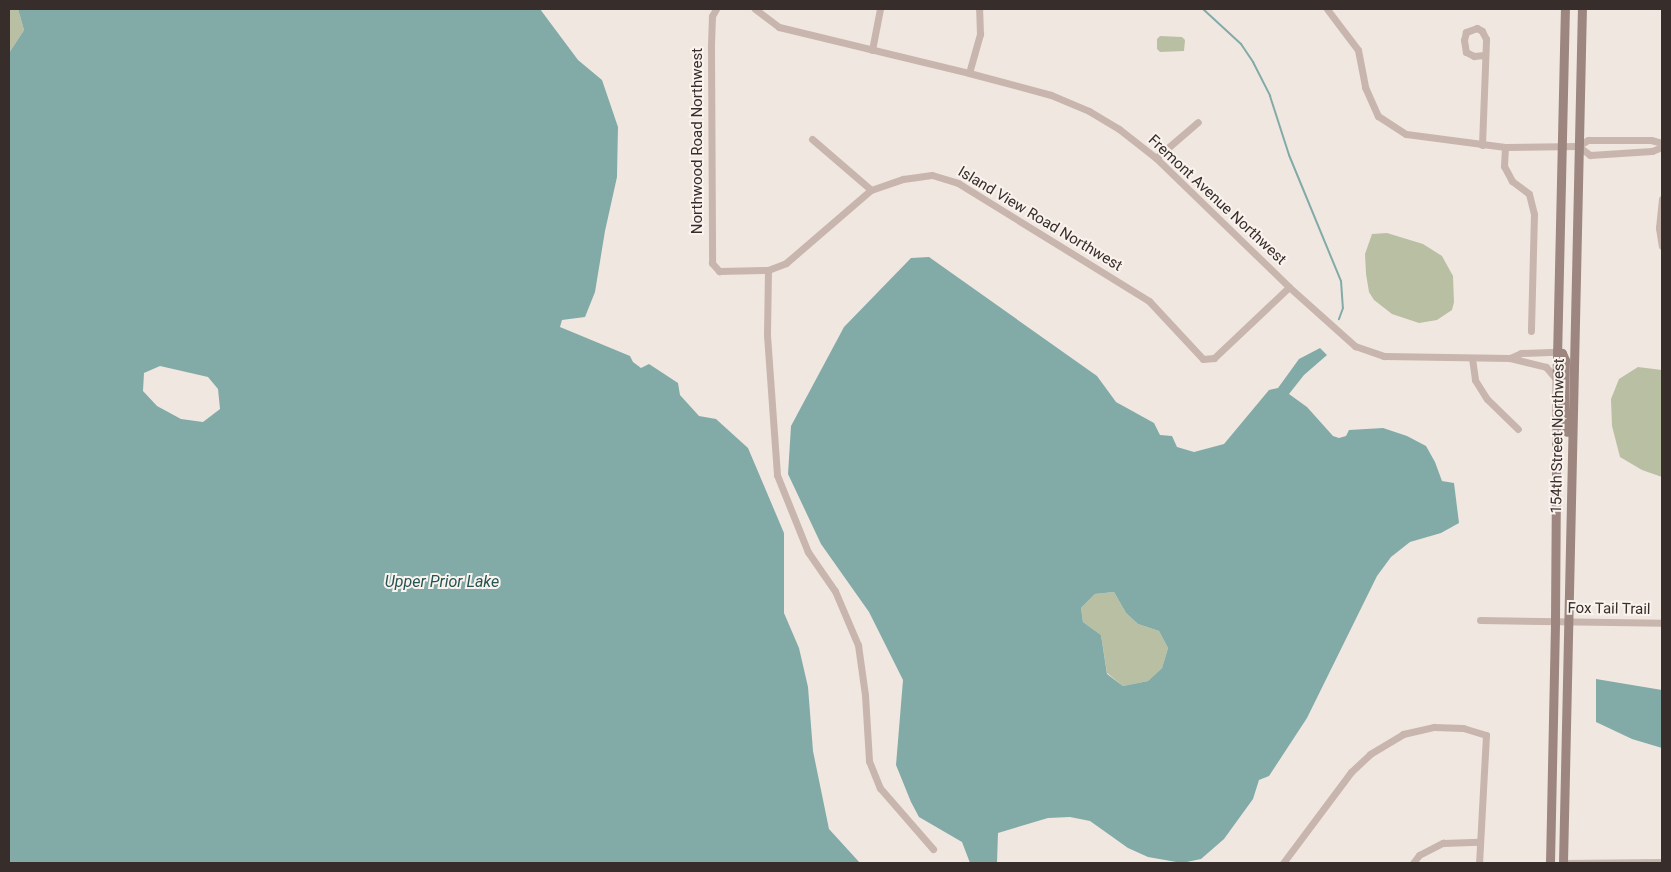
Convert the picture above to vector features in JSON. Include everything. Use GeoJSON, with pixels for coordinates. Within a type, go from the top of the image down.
{"type":"FeatureCollection","features":[{"type":"Feature","properties":{"kind":"street","name":"Northwood Road Northwest"},"geometry":{"type":"LineString","coordinates":[[716,9],[712,16],[710,48],[712,263],[719,271]]}},
{"type":"Feature","properties":{"kind":"street","name":"Fremont Avenue Northwest"},"geometry":{"type":"LineString","coordinates":[[754,9],[778,27],[969,73],[1050,95],[1089,111],[1119,129],[1156,158],[1345,339],[1372,353],[1384,356],[1510,358],[1546,368],[1556,379]]}},
{"type":"Feature","properties":{"kind":"street"},"geometry":{"type":"LineString","coordinates":[[872,50],[880,9]]}},
{"type":"Feature","properties":{"kind":"street"},"geometry":{"type":"LineString","coordinates":[[969,73],[980,34],[979,9]]}},
{"type":"Feature","properties":{"kind":"street"},"geometry":{"type":"LineString","coordinates":[[1327,9],[1358,50],[1365,87],[1378,116],[1406,134],[1442,137],[1482,145],[1505,146],[1578,146],[1588,140],[1651,140],[1662,145]]}},
{"type":"Feature","properties":{"kind":"street","name":"154th Street Northwest"},"geometry":{"type":"LineString","coordinates":[[1550,863],[1555,621],[1556,379],[1565,9]]}},
{"type":"Feature","properties":{"kind":"street","name":"154th Street Northwest"},"geometry":{"type":"LineString","coordinates":[[1563,863],[1570,457],[1582,9]]}},
{"type":"Feature","properties":{"kind":"street"},"geometry":{"type":"LineString","coordinates":[[1482,145],[1484,55]]}},
{"type":"Feature","properties":{"kind":"street"},"geometry":{"type":"LineString","coordinates":[[1156,158],[1198,122]]}},
{"type":"Feature","properties":{"kind":"street"},"geometry":{"type":"LineString","coordinates":[[812,139],[871,190]]}},
{"type":"Feature","properties":{"kind":"street"},"geometry":{"type":"LineString","coordinates":[[1578,146],[1590,155],[1652,151],[1662,145]]}},
{"type":"Feature","properties":{"kind":"street"},"geometry":{"type":"LineString","coordinates":[[1505,146],[1504,166],[1512,181],[1529,194],[1534,214],[1531,331]]}},
{"type":"Feature","properties":{"kind":"street","name":"Island View Road Northwest"},"geometry":{"type":"LineString","coordinates":[[719,271],[768,270],[786,263],[871,190],[903,179],[932,175],[958,183],[1149,301],[1203,359],[1214,358],[1289,287]]}},
{"type":"Feature","properties":{"kind":"street"},"geometry":{"type":"LineString","coordinates":[[1662,199],[1659,228],[1662,246]]}},
{"type":"Feature","properties":{"kind":"street"},"geometry":{"type":"LineString","coordinates":[[768,270],[767,335],[776,475],[808,552],[835,591],[858,645],[865,695],[869,761],[880,788],[933,848]]}},
{"type":"Feature","properties":{"kind":"street","name":"Fremont Avenue Northwest"},"geometry":{"type":"LineString","coordinates":[[1510,358],[1521,352],[1557,352]]}},
{"type":"Feature","properties":{"kind":"street"},"geometry":{"type":"LineString","coordinates":[[1557,352],[1562,353],[1565,360],[1564,414],[1570,457]]}},
{"type":"Feature","properties":{"kind":"street"},"geometry":{"type":"LineString","coordinates":[[1472,358],[1475,380],[1487,399],[1518,429]]}},
{"type":"Feature","properties":{"kind":"street","name":"Fox Tail Trail"},"geometry":{"type":"LineString","coordinates":[[1480,620],[1662,624]]}},
{"type":"Feature","properties":{"kind":"street"},"geometry":{"type":"LineString","coordinates":[[1283,863],[1351,772],[1370,754],[1403,734],[1434,727],[1463,728],[1486,735],[1479,863]]}},
{"type":"Feature","properties":{"kind":"street"},"geometry":{"type":"LineString","coordinates":[[1413,863],[1419,854],[1444,843],[1479,842]]}},
{"type":"Feature","properties":{"kind":"street"},"geometry":{"type":"LineString","coordinates":[[1563,863],[1662,862]]}},
{"type":"Feature","properties":{"kind":"green space"},"geometry":{"type":"Polygon","coordinates":[[[9,9],[18,9],[24,30],[9,53],[9,9]]]}},
{"type":"Feature","properties":{"kind":"green space"},"geometry":{"type":"Polygon","coordinates":[[[1160,36],[1182,37],[1185,40],[1184,51],[1160,52],[1157,49],[1157,39],[1160,36]]]}},
{"type":"Feature","properties":{"kind":"green space"},"geometry":{"type":"Polygon","coordinates":[[[1387,233],[1423,244],[1442,256],[1453,276],[1454,302],[1452,310],[1437,320],[1419,323],[1392,314],[1374,300],[1369,292],[1365,254],[1372,234],[1387,233]]]}},
{"type":"Feature","properties":{"kind":"green space"},"geometry":{"type":"Polygon","coordinates":[[[1638,367],[1662,370],[1662,477],[1642,470],[1620,457],[1612,426],[1611,399],[1619,379],[1638,367]]]}},
{"type":"Feature","properties":{"kind":"green space"},"geometry":{"type":"Polygon","coordinates":[[[1114,592],[1126,613],[1138,624],[1159,631],[1168,648],[1162,668],[1148,681],[1123,686],[1107,673],[1101,635],[1083,622],[1081,608],[1095,594],[1114,592]]]}},
{"type":"Feature","properties":{"kind":"water","name":"Upper Prior Lake"},"geometry":{"type":"Polygon","coordinates":[[[18,9],[540,9],[578,60],[602,80],[618,127],[617,177],[605,231],[595,292],[585,317],[562,320],[560,327],[630,356],[633,362],[641,368],[649,364],[678,383],[680,395],[699,416],[716,419],[748,448],[784,533],[784,613],[799,648],[808,687],[813,751],[829,829],[860,863],[9,863],[9,53],[24,30],[18,9]],[[160,366],[144,373],[143,391],[157,406],[181,419],[203,422],[220,409],[218,389],[208,377],[160,366]]]}},
{"type":"Feature","properties":{"kind":"water"},"geometry":{"type":"Polygon","coordinates":[[[929,257],[1097,376],[1116,402],[1154,423],[1160,435],[1172,436],[1177,447],[1194,452],[1224,444],[1269,390],[1278,388],[1299,359],[1320,348],[1327,355],[1304,375],[1289,394],[1307,407],[1333,436],[1339,438],[1346,436],[1349,430],[1383,428],[1407,436],[1426,446],[1435,462],[1442,481],[1454,483],[1459,523],[1441,533],[1410,542],[1391,557],[1377,576],[1307,718],[1269,776],[1259,780],[1253,799],[1224,839],[1201,859],[1182,863],[1148,857],[1128,848],[1090,821],[1070,817],[1048,818],[998,833],[997,863],[970,863],[962,842],[919,817],[911,802],[896,765],[903,680],[869,612],[821,544],[788,474],[791,426],[844,327],[911,258],[929,257]],[[1114,592],[1095,594],[1081,608],[1083,622],[1101,635],[1107,674],[1123,686],[1148,681],[1162,668],[1168,648],[1159,631],[1138,624],[1126,613],[1114,592]]]}},
{"type":"Feature","properties":{"kind":"water"},"geometry":{"type":"Polygon","coordinates":[[[1596,679],[1662,690],[1662,748],[1632,739],[1596,722],[1596,679]]]}},
{"type":"Feature","properties":{"kind":"waterway"},"geometry":{"type":"LineString","coordinates":[[1203,9],[1241,44],[1253,62],[1270,96],[1289,155],[1341,281],[1343,308],[1339,319]]}}]}
